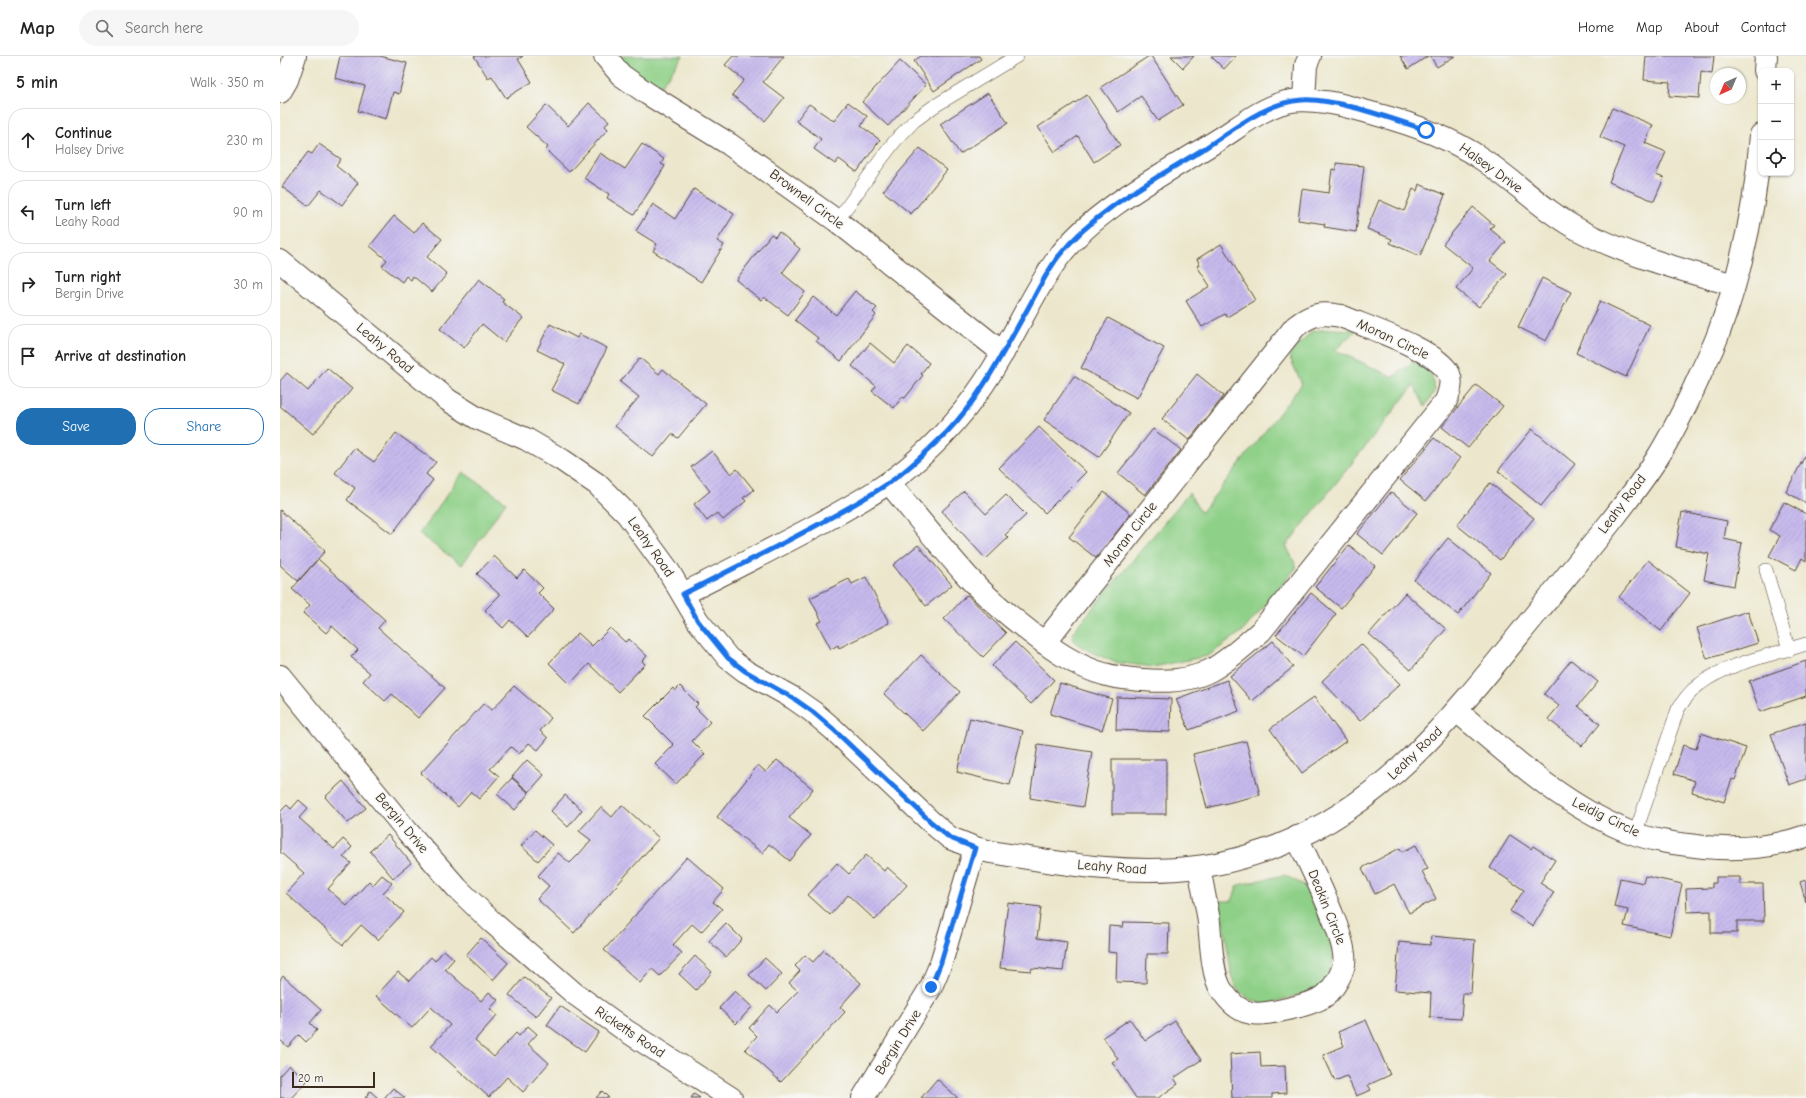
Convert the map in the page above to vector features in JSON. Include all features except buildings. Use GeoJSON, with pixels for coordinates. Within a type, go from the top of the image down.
{"type":"FeatureCollection","features":[{"type":"Feature","properties":{"kind":"street"},"geometry":{"type":"LineString","coordinates":[[280,92],[287,80],[295,56]]}},
{"type":"Feature","properties":{"kind":"street","name":"Brownell Circle"},"geometry":{"type":"LineString","coordinates":[[605,56],[622,75],[648,94],[742,152],[837,221],[1003,353]]}},
{"type":"Feature","properties":{"kind":"street"},"geometry":{"type":"LineString","coordinates":[[1304,100],[1306,65],[1310,56]]}},
{"type":"Feature","properties":{"kind":"street"},"geometry":{"type":"LineString","coordinates":[[1765,68],[1766,56]]}},
{"type":"Feature","properties":{"kind":"street","name":"Halsey Drive"},"geometry":{"type":"LineString","coordinates":[[683,594],[812,528],[890,483],[920,458],[950,429],[974,399],[1003,353],[1042,282],[1059,256],[1081,234],[1102,215],[1124,199],[1262,112],[1284,102],[1304,100],[1326,102],[1353,108],[1426,130],[1454,142],[1483,160],[1548,212],[1583,232],[1659,263],[1734,286]]}},
{"type":"Feature","properties":{"kind":"street","name":"Leahy Road"},"geometry":{"type":"LineString","coordinates":[[280,261],[448,400],[477,418],[526,440],[562,460],[596,484],[627,514],[668,570],[698,621],[728,658],[745,671],[793,698],[813,712],[950,838],[975,848],[1105,868],[1140,870],[1199,867],[1242,857],[1278,846],[1346,810],[1379,787],[1409,761],[1457,711],[1625,501],[1656,459],[1684,410],[1719,333],[1734,286],[1749,218],[1760,140]]}},
{"type":"Feature","properties":{"kind":"street","name":"Moran Circle"},"geometry":{"type":"LineString","coordinates":[[890,483],[967,576],[994,602],[1044,643],[1076,663],[1103,674],[1127,679],[1158,682],[1184,679],[1210,670],[1229,658],[1261,631],[1286,602],[1446,401],[1450,388],[1449,375],[1440,362],[1425,352],[1341,316],[1329,313],[1317,314],[1306,318],[1295,327],[1044,643]]}},
{"type":"Feature","properties":{"kind":"street","name":"Bergin Drive"},"geometry":{"type":"LineString","coordinates":[[280,676],[407,831],[457,888],[534,960]]}},
{"type":"Feature","properties":{"kind":"street","name":"Leidig Circle"},"geometry":{"type":"LineString","coordinates":[[1457,711],[1549,787],[1585,810],[1635,834],[1669,843],[1716,848],[1746,848],[1792,841],[1806,836]]}},
{"type":"Feature","properties":{"kind":"street","name":"Deakin Circle"},"geometry":{"type":"LineString","coordinates":[[1199,867],[1216,976],[1220,987],[1227,998],[1238,1008],[1250,1013],[1263,1015],[1317,1001],[1326,996],[1340,976],[1344,964],[1345,952],[1339,931],[1296,837]]}},
{"type":"Feature","properties":{"kind":"street","name":"Bergin Drive"},"geometry":{"type":"LineString","coordinates":[[863,1098],[931,987],[941,962],[975,848]]}},
{"type":"Feature","properties":{"kind":"street","name":"Ricketts Road"},"geometry":{"type":"LineString","coordinates":[[534,960],[575,994],[625,1030],[731,1098]]}},
{"type":"Feature","properties":{"kind":"lane"},"geometry":{"type":"LineString","coordinates":[[837,221],[895,141],[914,121],[933,107],[1016,56]]}},
{"type":"Feature","properties":{"kind":"lane"},"geometry":{"type":"LineString","coordinates":[[1766,570],[1789,650]]}},
{"type":"Feature","properties":{"kind":"lane"},"geometry":{"type":"LineString","coordinates":[[1635,834],[1678,710],[1687,696],[1700,684],[1717,674],[1806,644]]}},
{"type":"Feature","properties":{"kind":"green space"},"geometry":{"type":"Polygon","coordinates":[[[605,56],[683,56],[652,97],[605,56]]]}},
{"type":"Feature","properties":{"kind":"green space"},"geometry":{"type":"Polygon","coordinates":[[[1330,329],[1357,330],[1335,350],[1393,377],[1414,361],[1424,365],[1433,379],[1435,390],[1425,407],[1414,385],[1286,546],[1297,567],[1243,631],[1208,656],[1153,667],[1114,662],[1089,651],[1074,642],[1072,633],[1189,493],[1201,513],[1302,384],[1289,356],[1312,331],[1330,329]]]}},
{"type":"Feature","properties":{"kind":"green space"},"geometry":{"type":"Polygon","coordinates":[[[463,472],[506,502],[462,565],[419,534],[463,472]]]}},
{"type":"Feature","properties":{"kind":"green space"},"geometry":{"type":"Polygon","coordinates":[[[1284,875],[1304,885],[1326,931],[1333,951],[1333,965],[1328,980],[1318,989],[1264,1005],[1250,999],[1237,989],[1232,978],[1220,901],[1232,901],[1238,885],[1284,875]]]}},
{"type":"Feature","properties":{"kind":"route"},"geometry":{"type":"LineString","coordinates":[[931,987],[941,962],[975,848],[950,838],[813,712],[793,698],[745,671],[728,658],[714,643],[698,621],[683,594],[760,556],[852,506],[890,483],[901,474],[950,429],[974,399],[992,372],[1042,282],[1059,256],[1102,215],[1124,199],[1262,112],[1284,102],[1304,100],[1326,102],[1391,118],[1426,130]]}}]}
